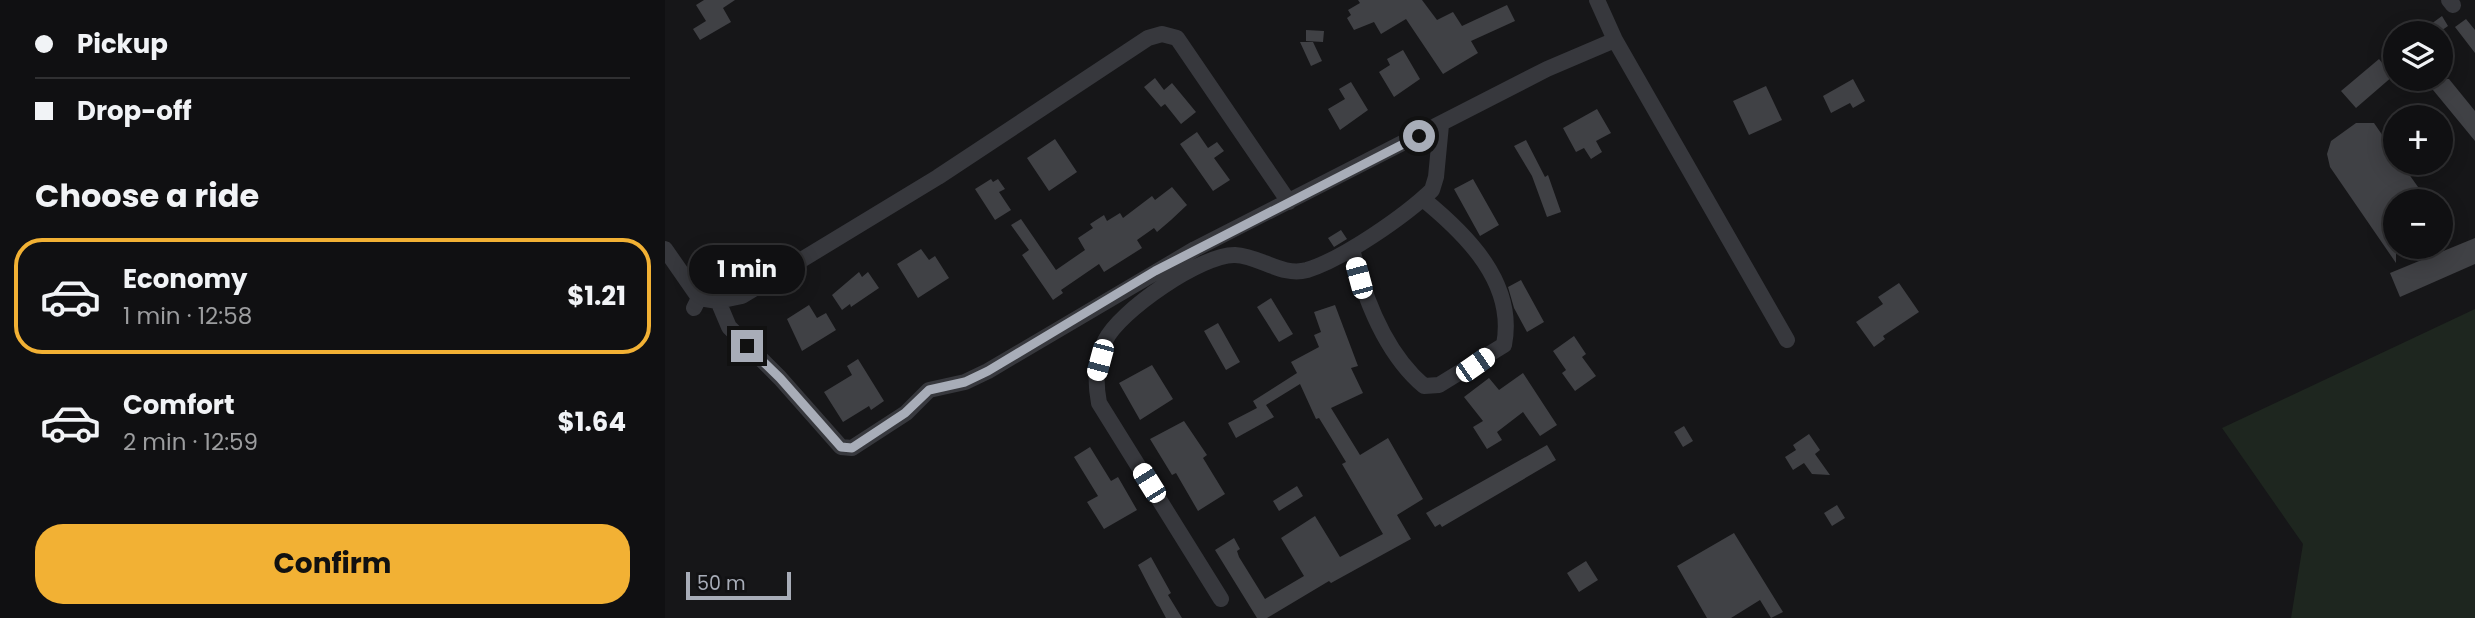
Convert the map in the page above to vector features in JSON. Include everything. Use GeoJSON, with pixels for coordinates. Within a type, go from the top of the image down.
{"type":"FeatureCollection","features":[{"type":"Feature","properties":{"kind":"street"},"geometry":{"type":"LineString","coordinates":[[1597,0],[1615,40],[1787,340]]}},
{"type":"Feature","properties":{"kind":"street"},"geometry":{"type":"LineString","coordinates":[[665,249],[696,303],[743,296],[938,177],[1148,38],[1162,34],[1177,38],[1289,202]]}},
{"type":"Feature","properties":{"kind":"street"},"geometry":{"type":"LineString","coordinates":[[718,301],[729,327],[780,378],[841,447],[848,449],[905,413],[929,390],[965,382],[988,371],[1155,271],[1547,69],[1615,40]]}},
{"type":"Feature","properties":{"kind":"street"},"geometry":{"type":"LineString","coordinates":[[1221,599],[1099,403],[1094,379],[1105,340],[1128,314],[1159,290],[1215,259],[1233,255],[1252,257],[1288,271],[1305,270],[1352,249],[1432,190],[1436,177],[1441,125]]}},
{"type":"Feature","properties":{"kind":"street"},"geometry":{"type":"LineString","coordinates":[[1352,249],[1376,320],[1409,373],[1424,386],[1439,385],[1504,345],[1508,321],[1500,292],[1482,258],[1447,218],[1423,199]]}},
{"type":"Feature","properties":{"kind":"shaded area"},"geometry":{"type":"Polygon","coordinates":[[[2475,309],[2475,618],[2291,618],[2303,544],[2222,428],[2475,309]]]}},
{"type":"Feature","properties":{"kind":"building"},"geometry":{"type":"Polygon","coordinates":[[[704,0],[735,0],[723,8],[731,22],[700,40],[693,29],[706,21],[696,5],[704,0]]]}},
{"type":"Feature","properties":{"kind":"building"},"geometry":{"type":"Polygon","coordinates":[[[1358,0],[1422,0],[1437,20],[1453,12],[1462,26],[1507,5],[1515,21],[1471,41],[1478,53],[1443,74],[1406,19],[1381,34],[1374,22],[1354,30],[1347,18],[1351,15],[1348,10],[1360,3],[1358,0]]]}},
{"type":"Feature","properties":{"kind":"building"},"geometry":{"type":"Polygon","coordinates":[[[2466,19],[2475,30],[2475,53],[2455,27],[2466,19]]]}},
{"type":"Feature","properties":{"kind":"building"},"geometry":{"type":"Polygon","coordinates":[[[1306,30],[1324,31],[1323,42],[1306,41],[1306,30]]]}},
{"type":"Feature","properties":{"kind":"building"},"geometry":{"type":"Polygon","coordinates":[[[1300,42],[1313,42],[1322,61],[1311,66],[1300,42]]]}},
{"type":"Feature","properties":{"kind":"building"},"geometry":{"type":"Polygon","coordinates":[[[1403,50],[1420,79],[1394,97],[1379,72],[1390,65],[1387,59],[1403,50]]]}},
{"type":"Feature","properties":{"kind":"building"},"geometry":{"type":"Polygon","coordinates":[[[2379,59],[2383,64],[2383,85],[2356,108],[2341,91],[2379,59]]]}},
{"type":"Feature","properties":{"kind":"building"},"geometry":{"type":"Polygon","coordinates":[[[1155,78],[1164,90],[1172,83],[1196,112],[1181,124],[1165,104],[1161,107],[1144,87],[1155,78]]]}},
{"type":"Feature","properties":{"kind":"building"},"geometry":{"type":"Polygon","coordinates":[[[1853,79],[1865,101],[1853,108],[1850,103],[1831,113],[1823,96],[1853,79]]]}},
{"type":"Feature","properties":{"kind":"building"},"geometry":{"type":"Polygon","coordinates":[[[1351,82],[1368,110],[1340,130],[1328,109],[1345,99],[1339,89],[1351,82]]]}},
{"type":"Feature","properties":{"kind":"building"},"geometry":{"type":"Polygon","coordinates":[[[2453,84],[2475,111],[2475,141],[2453,114],[2453,105],[2445,105],[2434,91],[2453,91],[2453,84]]]}},
{"type":"Feature","properties":{"kind":"building"},"geometry":{"type":"Polygon","coordinates":[[[1766,86],[1782,120],[1749,135],[1733,101],[1766,86]]]}},
{"type":"Feature","properties":{"kind":"building"},"geometry":{"type":"Polygon","coordinates":[[[1597,109],[1611,133],[1596,141],[1602,152],[1591,159],[1584,148],[1576,152],[1563,128],[1597,109]]]}},
{"type":"Feature","properties":{"kind":"building"},"geometry":{"type":"Polygon","coordinates":[[[2356,123],[2374,123],[2383,136],[2383,175],[2410,175],[2419,189],[2383,189],[2383,244],[2330,167],[2327,154],[2331,141],[2356,123]]]}},
{"type":"Feature","properties":{"kind":"building"},"geometry":{"type":"Polygon","coordinates":[[[1197,132],[1208,148],[1217,142],[1224,151],[1214,158],[1230,180],[1213,191],[1180,144],[1197,132]]]}},
{"type":"Feature","properties":{"kind":"building"},"geometry":{"type":"Polygon","coordinates":[[[1055,139],[1077,172],[1049,191],[1027,158],[1055,139]]]}},
{"type":"Feature","properties":{"kind":"building"},"geometry":{"type":"Polygon","coordinates":[[[1526,140],[1545,177],[1548,175],[1561,212],[1547,217],[1532,176],[1514,146],[1526,140]]]}},
{"type":"Feature","properties":{"kind":"building"},"geometry":{"type":"Polygon","coordinates":[[[991,179],[993,182],[998,179],[1005,189],[999,192],[1011,210],[995,220],[975,189],[991,179]]]}},
{"type":"Feature","properties":{"kind":"building"},"geometry":{"type":"Polygon","coordinates":[[[1473,179],[1499,225],[1480,236],[1454,189],[1473,179]]]}},
{"type":"Feature","properties":{"kind":"building"},"geometry":{"type":"Polygon","coordinates":[[[1172,187],[1187,205],[1157,232],[1154,228],[1137,240],[1142,248],[1104,272],[1099,264],[1061,290],[1063,293],[1053,300],[1022,255],[1029,250],[1011,225],[1021,219],[1056,270],[1085,250],[1078,238],[1093,228],[1090,224],[1104,215],[1107,221],[1120,213],[1123,218],[1152,196],[1155,200],[1172,187]]]}},
{"type":"Feature","properties":{"kind":"building"},"geometry":{"type":"Polygon","coordinates":[[[1341,230],[1347,239],[1334,247],[1328,238],[1341,230]]]}},
{"type":"Feature","properties":{"kind":"building"},"geometry":{"type":"Polygon","coordinates":[[[2475,238],[2475,264],[2400,297],[2390,273],[2424,259],[2453,259],[2453,247],[2475,238]]]}},
{"type":"Feature","properties":{"kind":"building"},"geometry":{"type":"Polygon","coordinates":[[[921,249],[929,260],[935,256],[949,278],[918,298],[897,264],[921,249]]]}},
{"type":"Feature","properties":{"kind":"building"},"geometry":{"type":"Polygon","coordinates":[[[859,272],[862,277],[868,272],[879,288],[842,310],[832,295],[859,272]]]}},
{"type":"Feature","properties":{"kind":"building"},"geometry":{"type":"Polygon","coordinates":[[[1521,280],[1544,322],[1527,332],[1514,308],[1508,287],[1521,280]]]}},
{"type":"Feature","properties":{"kind":"building"},"geometry":{"type":"Polygon","coordinates":[[[1899,283],[1919,312],[1883,336],[1885,339],[1874,347],[1856,322],[1883,304],[1878,297],[1899,283]]]}},
{"type":"Feature","properties":{"kind":"building"},"geometry":{"type":"Polygon","coordinates":[[[1271,298],[1293,334],[1279,342],[1257,307],[1271,298]]]}},
{"type":"Feature","properties":{"kind":"building"},"geometry":{"type":"Polygon","coordinates":[[[809,305],[817,318],[826,313],[836,330],[802,351],[787,319],[809,305]]]}},
{"type":"Feature","properties":{"kind":"building"},"geometry":{"type":"Polygon","coordinates":[[[1335,305],[1358,366],[1351,368],[1363,393],[1331,408],[1360,455],[1388,438],[1423,499],[1397,515],[1411,539],[1331,583],[1329,581],[1267,618],[1257,618],[1215,550],[1234,538],[1240,549],[1237,551],[1239,557],[1265,599],[1304,576],[1281,538],[1315,516],[1340,557],[1383,534],[1342,464],[1346,462],[1319,418],[1316,419],[1300,384],[1266,405],[1274,417],[1236,438],[1228,423],[1257,408],[1253,401],[1297,373],[1291,362],[1319,347],[1314,335],[1321,332],[1314,312],[1335,305]]]}},
{"type":"Feature","properties":{"kind":"building"},"geometry":{"type":"Polygon","coordinates":[[[1218,323],[1240,362],[1226,370],[1204,331],[1218,323]]]}},
{"type":"Feature","properties":{"kind":"building"},"geometry":{"type":"Polygon","coordinates":[[[1574,336],[1586,354],[1582,357],[1596,376],[1575,391],[1562,373],[1566,370],[1553,351],[1574,336]]]}},
{"type":"Feature","properties":{"kind":"building"},"geometry":{"type":"Polygon","coordinates":[[[858,359],[884,401],[871,410],[869,406],[843,422],[824,392],[852,375],[847,366],[858,359]]]}},
{"type":"Feature","properties":{"kind":"building"},"geometry":{"type":"Polygon","coordinates":[[[1152,365],[1173,399],[1140,420],[1119,383],[1152,365]]]}},
{"type":"Feature","properties":{"kind":"building"},"geometry":{"type":"Polygon","coordinates":[[[1523,373],[1557,425],[1540,436],[1523,412],[1497,432],[1502,440],[1487,449],[1473,427],[1483,421],[1464,397],[1489,378],[1499,390],[1523,373]]]}},
{"type":"Feature","properties":{"kind":"building"},"geometry":{"type":"Polygon","coordinates":[[[1184,421],[1207,455],[1203,458],[1225,494],[1198,511],[1176,473],[1172,475],[1150,439],[1184,421]]]}},
{"type":"Feature","properties":{"kind":"building"},"geometry":{"type":"Polygon","coordinates":[[[1684,426],[1693,441],[1683,447],[1674,432],[1684,426]]]}},
{"type":"Feature","properties":{"kind":"building"},"geometry":{"type":"Polygon","coordinates":[[[1809,434],[1820,450],[1815,454],[1830,475],[1812,474],[1804,463],[1793,470],[1785,457],[1796,450],[1793,445],[1809,434]]]}},
{"type":"Feature","properties":{"kind":"building"},"geometry":{"type":"Polygon","coordinates":[[[1547,445],[1556,460],[1442,527],[1440,524],[1435,527],[1426,513],[1547,445]]]}},
{"type":"Feature","properties":{"kind":"building"},"geometry":{"type":"Polygon","coordinates":[[[1090,447],[1111,481],[1118,477],[1137,510],[1104,529],[1087,502],[1098,496],[1074,457],[1090,447]]]}},
{"type":"Feature","properties":{"kind":"building"},"geometry":{"type":"Polygon","coordinates":[[[1297,486],[1303,496],[1279,511],[1273,501],[1297,486]]]}},
{"type":"Feature","properties":{"kind":"building"},"geometry":{"type":"Polygon","coordinates":[[[1837,505],[1845,518],[1832,526],[1824,513],[1837,505]]]}},
{"type":"Feature","properties":{"kind":"building"},"geometry":{"type":"Polygon","coordinates":[[[1734,533],[1783,612],[1771,618],[1760,600],[1731,618],[1707,618],[1677,566],[1734,533]]]}},
{"type":"Feature","properties":{"kind":"building"},"geometry":{"type":"Polygon","coordinates":[[[1151,557],[1182,618],[1166,618],[1138,565],[1151,557]]]}},
{"type":"Feature","properties":{"kind":"building"},"geometry":{"type":"Polygon","coordinates":[[[1586,561],[1598,580],[1579,592],[1567,573],[1586,561]]]}},
{"type":"Feature","properties":{"kind":"route"},"geometry":{"type":"LineString","coordinates":[[747,346],[780,378],[841,447],[852,448],[905,413],[929,390],[965,382],[988,371],[1195,249],[1419,136]]}}]}
